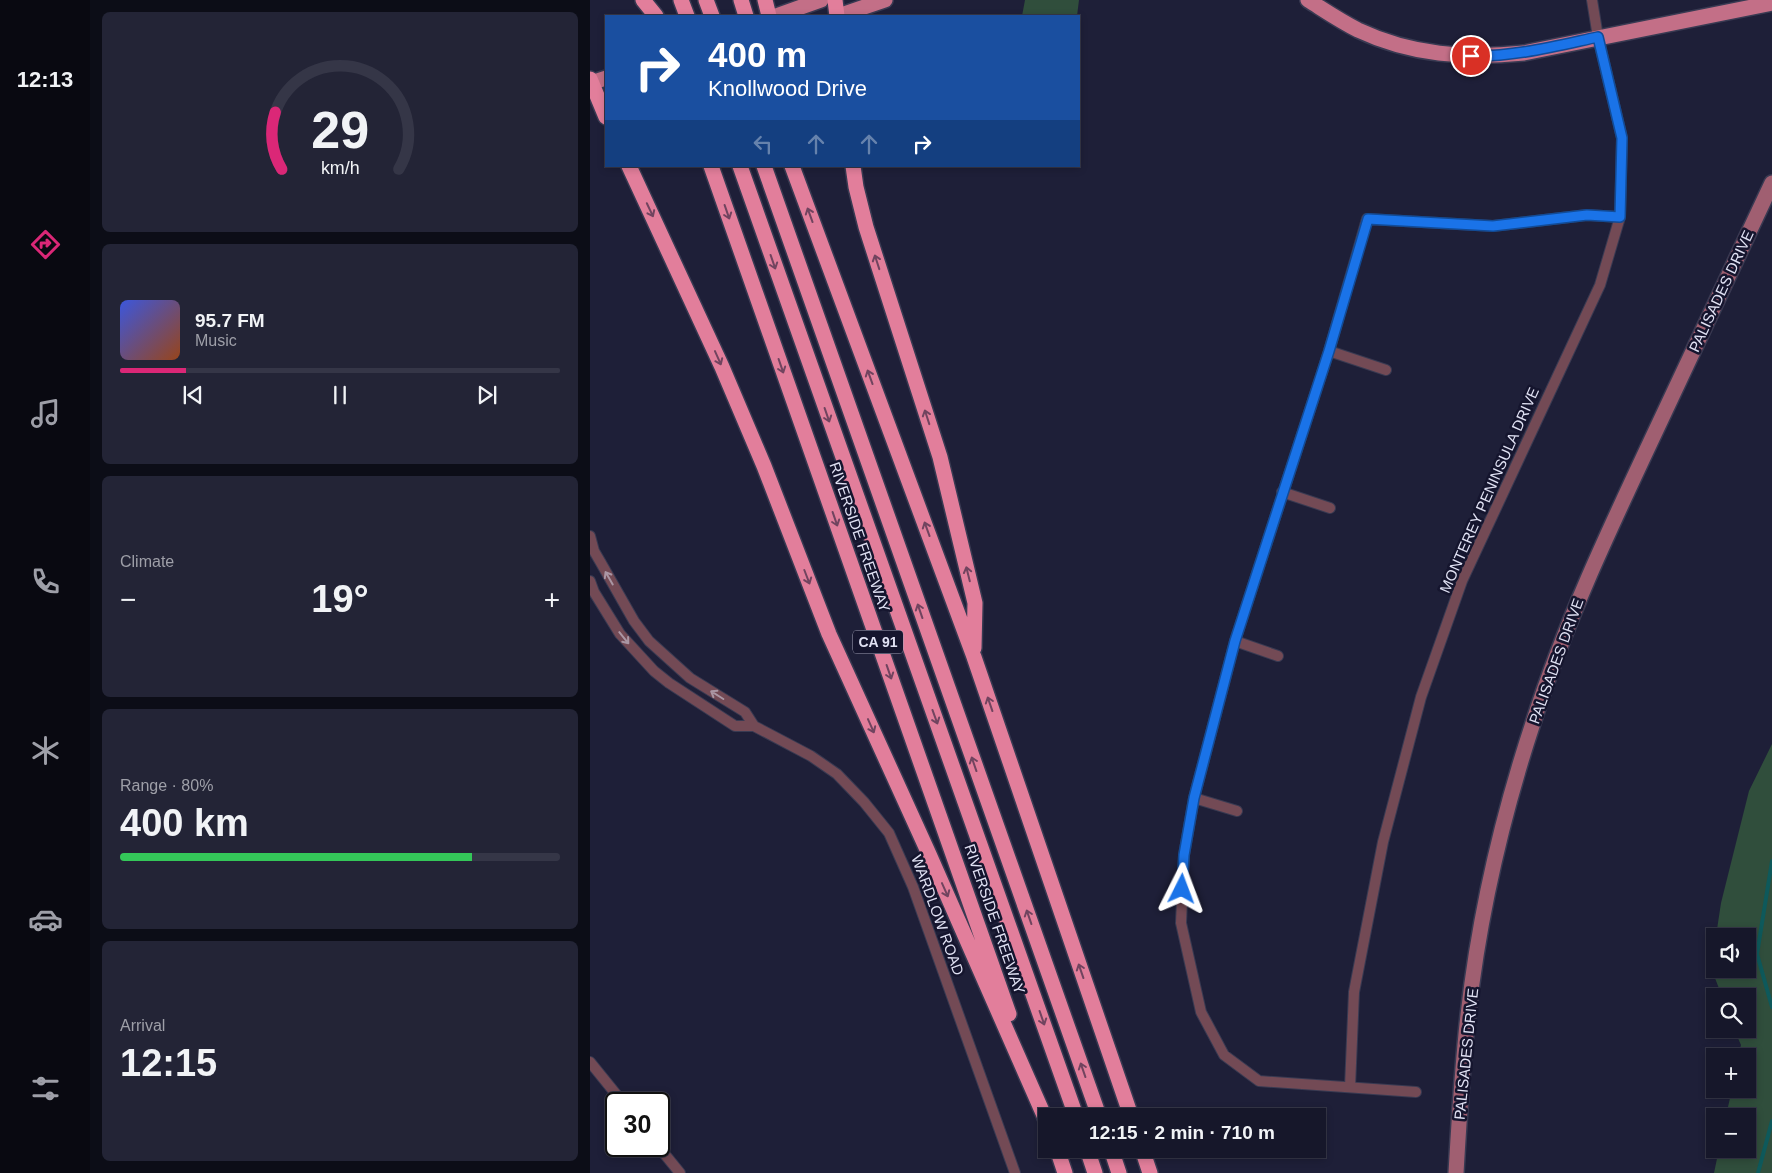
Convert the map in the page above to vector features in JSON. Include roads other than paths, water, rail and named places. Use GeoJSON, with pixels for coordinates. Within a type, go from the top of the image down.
{"type":"FeatureCollection","features":[{"type":"Feature","properties":{"kind":"highway"},"geometry":{"type":"LineString","coordinates":[[643,0],[656,15]]}},
{"type":"Feature","properties":{"kind":"highway"},"geometry":{"type":"LineString","coordinates":[[653,0],[657,15]]}},
{"type":"Feature","properties":{"kind":"highway"},"geometry":{"type":"LineString","coordinates":[[681,0],[686,15]]}},
{"type":"Feature","properties":{"kind":"highway"},"geometry":{"type":"LineString","coordinates":[[765,0],[769,15]]}},
{"type":"Feature","properties":{"kind":"highway"},"geometry":{"type":"LineString","coordinates":[[835,0],[838,15]]}},
{"type":"Feature","properties":{"kind":"highway"},"geometry":{"type":"LineString","coordinates":[[590,82],[605,115]]}},
{"type":"Feature","properties":{"kind":"highway"},"geometry":{"type":"LineString","coordinates":[[629,167],[722,366],[764,466],[830,634],[1041,1108]]}},
{"type":"Feature","properties":{"kind":"highway","name":"RIVERSIDE FREEWAY"},"geometry":{"type":"LineString","coordinates":[[711,167],[1042,1108]]}},
{"type":"Feature","properties":{"kind":"highway"},"geometry":{"type":"LineString","coordinates":[[740,167],[1073,1108]]}},
{"type":"Feature","properties":{"kind":"highway"},"geometry":{"type":"LineString","coordinates":[[764,167],[1096,1108]]}},
{"type":"Feature","properties":{"kind":"highway"},"geometry":{"type":"LineString","coordinates":[[793,167],[974,657],[1128,1108]]}},
{"type":"Feature","properties":{"kind":"highway"},"geometry":{"type":"LineString","coordinates":[[853,167],[856,188],[866,227],[942,466],[975,602],[974,657]]}},
{"type":"Feature","properties":{"kind":"highway"},"geometry":{"type":"LineString","coordinates":[[1060,1158],[1065,1173]]}},
{"type":"Feature","properties":{"kind":"highway"},"geometry":{"type":"LineString","coordinates":[[1090,1158],[1095,1173]]}},
{"type":"Feature","properties":{"kind":"highway"},"geometry":{"type":"LineString","coordinates":[[1113,1158],[1119,1173]]}},
{"type":"Feature","properties":{"kind":"highway"},"geometry":{"type":"LineString","coordinates":[[1145,1158],[1150,1173]]}},
{"type":"Feature","properties":{"kind":"main road"},"geometry":{"type":"LineString","coordinates":[[779,15],[821,0]]}},
{"type":"Feature","properties":{"kind":"main road"},"geometry":{"type":"LineString","coordinates":[[841,15],[885,0]]}},
{"type":"Feature","properties":{"kind":"main road"},"geometry":{"type":"LineString","coordinates":[[1308,0],[1357,29],[1414,50],[1452,55],[1490,56],[1524,52],[1772,3]]}},
{"type":"Feature","properties":{"kind":"main road"},"geometry":{"type":"LineString","coordinates":[[590,82],[605,78]]}},
{"type":"Feature","properties":{"kind":"street","name":"MONTEREY PENINSULA DRIVE"},"geometry":{"type":"LineString","coordinates":[[1350,1087],[1354,992],[1383,842],[1421,697],[1462,581],[1600,285],[1620,217],[1622,138],[1598,37],[1592,0]]}},
{"type":"Feature","properties":{"kind":"street","name":"PALISADES DRIVE"},"geometry":{"type":"LineString","coordinates":[[1456,1173],[1466,1032],[1479,944],[1502,833],[1532,725],[1585,582],[1772,183]]}},
{"type":"Feature","properties":{"kind":"street"},"geometry":{"type":"LineString","coordinates":[[1416,1092],[1259,1081],[1224,1055],[1201,1012],[1181,923],[1184,855],[1194,798],[1235,641],[1329,351],[1368,219],[1493,226],[1587,215],[1620,217]]}},
{"type":"Feature","properties":{"kind":"street"},"geometry":{"type":"LineString","coordinates":[[1329,351],[1386,370]]}},
{"type":"Feature","properties":{"kind":"street"},"geometry":{"type":"LineString","coordinates":[[1282,492],[1330,508]]}},
{"type":"Feature","properties":{"kind":"street","name":"WARDLOW ROAD"},"geometry":{"type":"LineString","coordinates":[[590,536],[600,563],[634,621],[649,641],[690,678],[745,712],[754,726]]}},
{"type":"Feature","properties":{"kind":"street","name":"WARDLOW ROAD"},"geometry":{"type":"LineString","coordinates":[[590,581],[594,592],[620,634],[654,671],[669,684],[735,726],[754,726],[811,756],[837,774],[864,802],[889,833],[913,887],[1015,1173]]}},
{"type":"Feature","properties":{"kind":"street"},"geometry":{"type":"LineString","coordinates":[[1235,641],[1278,656]]}},
{"type":"Feature","properties":{"kind":"street"},"geometry":{"type":"LineString","coordinates":[[654,671],[667,659]]}},
{"type":"Feature","properties":{"kind":"street"},"geometry":{"type":"LineString","coordinates":[[1194,798],[1236,811]]}},
{"type":"Feature","properties":{"kind":"street"},"geometry":{"type":"LineString","coordinates":[[590,1062],[614,1092]]}},
{"type":"Feature","properties":{"kind":"street"},"geometry":{"type":"LineString","coordinates":[[667,1157],[680,1173]]}},
{"type":"Feature","properties":{"kind":"waterway"},"geometry":{"type":"LineString","coordinates":[[1772,861],[1757,954],[1772,1007]]}},
{"type":"Feature","properties":{"kind":"waterway"},"geometry":{"type":"LineString","coordinates":[[1758,1173],[1772,1121]]}}]}
